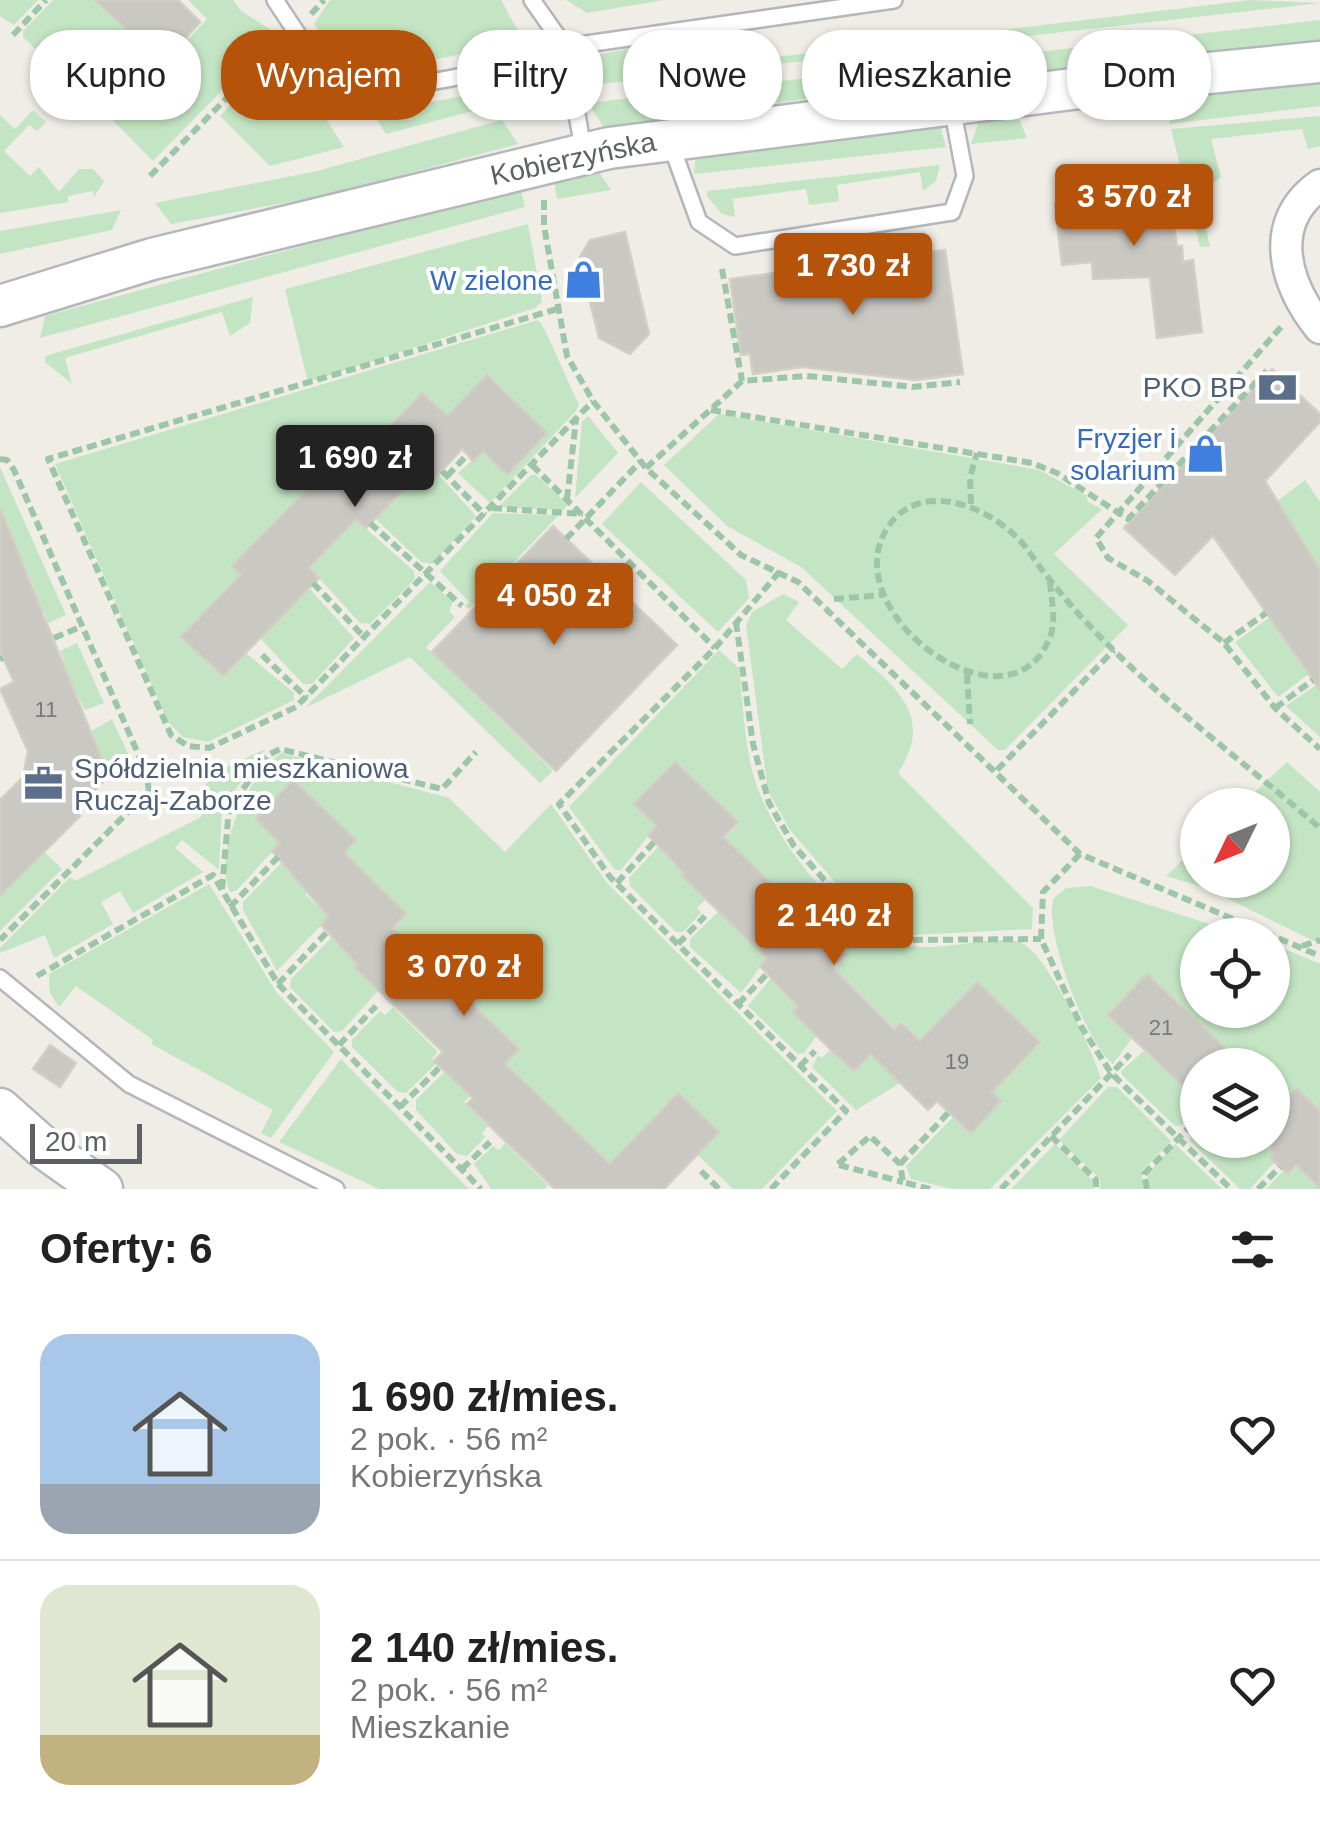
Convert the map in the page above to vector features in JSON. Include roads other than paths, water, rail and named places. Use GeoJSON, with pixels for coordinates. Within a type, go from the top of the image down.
{"type":"FeatureCollection","features":[{"type":"Feature","properties":{"kind":"street","name":"Kobierzyńska"},"geometry":{"type":"LineString","coordinates":[[1047,92],[1320,62]]}},
{"type":"Feature","properties":{"kind":"street","name":"Kobierzyńska"},"geometry":{"type":"LineString","coordinates":[[6,301],[170,254],[584,154],[668,138],[814,120]]}},
{"type":"Feature","properties":{"kind":"street"},"geometry":{"type":"LineString","coordinates":[[1320,185],[1294,214],[1285,246],[1288,276],[1301,305],[1320,328]]}},
{"type":"Feature","properties":{"kind":"street"},"geometry":{"type":"LineString","coordinates":[[0,1109],[44,1148],[102,1189]]}},
{"type":"Feature","properties":{"kind":"lane"},"geometry":{"type":"LineString","coordinates":[[276,0],[332,86],[372,92],[457,74]]}},
{"type":"Feature","properties":{"kind":"lane"},"geometry":{"type":"LineString","coordinates":[[532,0],[553,30]]}},
{"type":"Feature","properties":{"kind":"lane"},"geometry":{"type":"LineString","coordinates":[[603,42],[894,0]]}},
{"type":"Feature","properties":{"kind":"lane"},"geometry":{"type":"LineString","coordinates":[[578,120],[584,154]]}},
{"type":"Feature","properties":{"kind":"lane"},"geometry":{"type":"LineString","coordinates":[[668,138],[699,222],[735,246],[952,212],[965,176],[955,120]]}},
{"type":"Feature","properties":{"kind":"lane"},"geometry":{"type":"LineString","coordinates":[[0,978],[129,1084],[336,1189]]}},
{"type":"Feature","properties":{"kind":"place","name":"W zielone"},"geometry":{"type":"Point","coordinates":[583,280]}},
{"type":"Feature","properties":{"kind":"place","name":"PKO BP"},"geometry":{"type":"Point","coordinates":[1277,387]}},
{"type":"Feature","properties":{"kind":"place","name":"Fryzjer i solarium"},"geometry":{"type":"Point","coordinates":[1206,454]}},
{"type":"Feature","properties":{"kind":"place","name":"Spółdzielnia mieszkaniowa Ruczaj-Zaborze"},"geometry":{"type":"Point","coordinates":[44,784]}}]}
